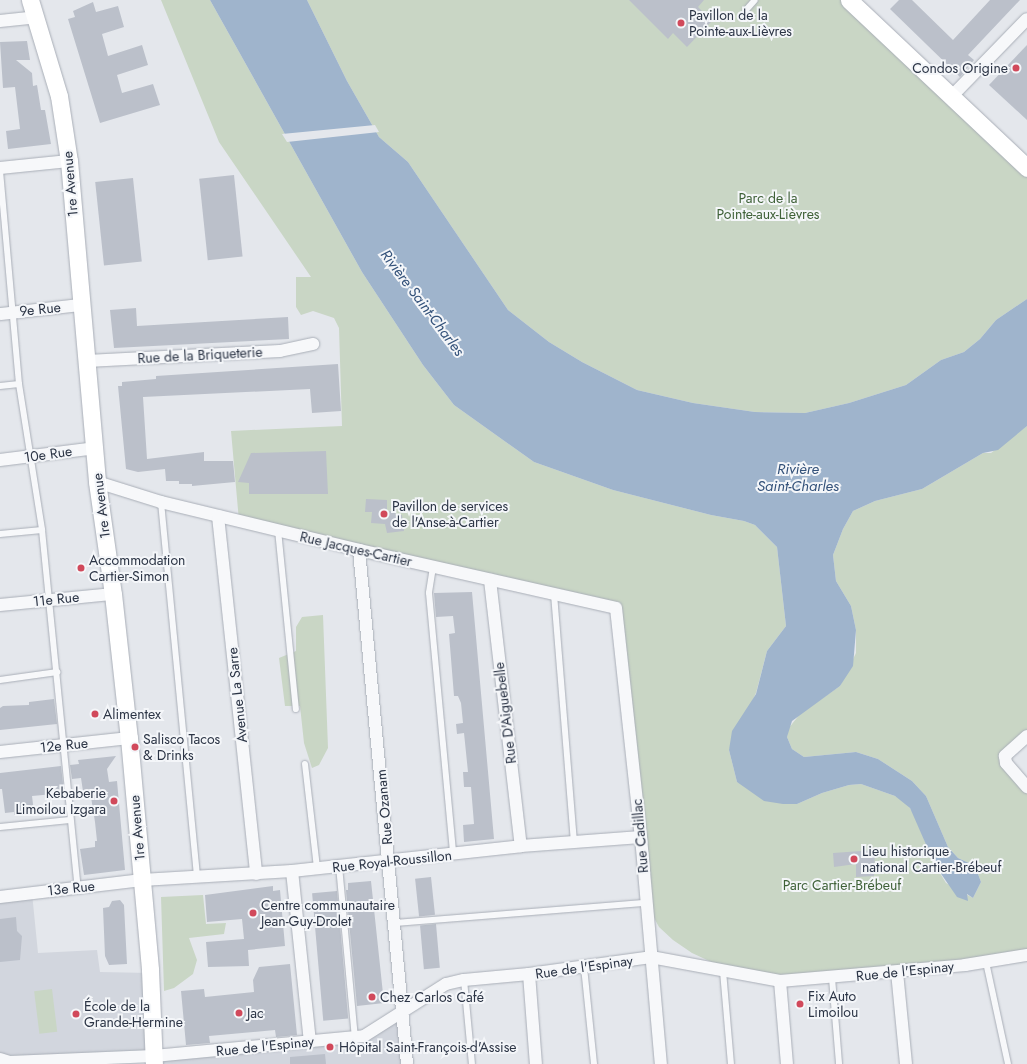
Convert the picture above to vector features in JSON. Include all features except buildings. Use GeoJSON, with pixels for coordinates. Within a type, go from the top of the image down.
{"type":"FeatureCollection","features":[{"type":"Feature","properties":{"kind":"street","name":"1re Avenue"},"geometry":{"type":"LineString","coordinates":[[30,0],[59,96],[69,161],[80,305],[96,448],[97,482],[113,594],[129,738],[142,880],[154,1060]]}},
{"type":"Feature","properties":{"kind":"street"},"geometry":{"type":"LineString","coordinates":[[849,0],[1027,168]]}},
{"type":"Feature","properties":{"kind":"street"},"geometry":{"type":"LineString","coordinates":[[0,21],[36,17]]}},
{"type":"Feature","properties":{"kind":"street"},"geometry":{"type":"LineString","coordinates":[[952,96],[1027,18]]}},
{"type":"Feature","properties":{"kind":"street"},"geometry":{"type":"LineString","coordinates":[[0,169],[69,161]]}},
{"type":"Feature","properties":{"kind":"street","name":"9e Rue"},"geometry":{"type":"LineString","coordinates":[[0,314],[80,305]]}},
{"type":"Feature","properties":{"kind":"street","name":"Rue de la Briqueterie"},"geometry":{"type":"LineString","coordinates":[[87,361],[280,351],[312,344]]}},
{"type":"Feature","properties":{"kind":"street","name":"10e Rue"},"geometry":{"type":"LineString","coordinates":[[0,460],[96,448]]}},
{"type":"Feature","properties":{"kind":"street","name":"Rue Jacques-Cartier"},"geometry":{"type":"LineString","coordinates":[[97,482],[161,502],[218,516],[359,550],[616,608]]}},
{"type":"Feature","properties":{"kind":"street","name":"Avenue La Sarre"},"geometry":{"type":"LineString","coordinates":[[218,516],[256,874]]}},
{"type":"Feature","properties":{"kind":"street","name":"Rue Ozanam"},"geometry":{"type":"LineString","coordinates":[[359,550],[407,1064]]}},
{"type":"Feature","properties":{"kind":"street","name":"Rue D'Aiguebelle"},"geometry":{"type":"LineString","coordinates":[[490,580],[521,846]]}},
{"type":"Feature","properties":{"kind":"street","name":"11e Rue"},"geometry":{"type":"LineString","coordinates":[[0,605],[113,594]]}},
{"type":"Feature","properties":{"kind":"street","name":"Rue Cadillac"},"geometry":{"type":"LineString","coordinates":[[616,608],[641,837],[661,1064]]}},
{"type":"Feature","properties":{"kind":"street"},"geometry":{"type":"LineString","coordinates":[[1027,736],[1005,756],[1006,763],[1027,788]]}},
{"type":"Feature","properties":{"kind":"street","name":"12e Rue"},"geometry":{"type":"LineString","coordinates":[[0,752],[129,738]]}},
{"type":"Feature","properties":{"kind":"street","name":"Rue Royal-Roussillon"},"geometry":{"type":"LineString","coordinates":[[142,880],[292,871],[521,846],[641,837]]}},
{"type":"Feature","properties":{"kind":"street"},"geometry":{"type":"LineString","coordinates":[[292,871],[310,1041]]}},
{"type":"Feature","properties":{"kind":"street","name":"13e Rue"},"geometry":{"type":"LineString","coordinates":[[0,897],[142,880]]}},
{"type":"Feature","properties":{"kind":"street","name":"Rue de l'Espinay"},"geometry":{"type":"LineString","coordinates":[[0,1059],[10,1062],[154,1060],[364,1036],[446,984],[464,980],[528,974],[652,957],[780,981],[897,972],[986,962],[1027,955]]}},
{"type":"Feature","properties":{"kind":"street"},"geometry":{"type":"LineString","coordinates":[[897,972],[906,1064]]}},
{"type":"Feature","properties":{"kind":"street"},"geometry":{"type":"LineString","coordinates":[[528,974],[536,1064]]}},
{"type":"Feature","properties":{"kind":"street"},"geometry":{"type":"LineString","coordinates":[[780,981],[787,1064]]}},
{"type":"Feature","properties":{"kind":"lane"},"geometry":{"type":"LineString","coordinates":[[746,10],[755,0]]}},
{"type":"Feature","properties":{"kind":"lane"},"geometry":{"type":"LineString","coordinates":[[0,169],[3,240],[14,312],[19,384],[32,457],[42,530],[78,888]]}},
{"type":"Feature","properties":{"kind":"lane"},"geometry":{"type":"LineString","coordinates":[[0,386],[19,384]]}},
{"type":"Feature","properties":{"kind":"lane"},"geometry":{"type":"LineString","coordinates":[[161,502],[197,876]]}},
{"type":"Feature","properties":{"kind":"lane"},"geometry":{"type":"LineString","coordinates":[[0,534],[42,530]]}},
{"type":"Feature","properties":{"kind":"lane"},"geometry":{"type":"LineString","coordinates":[[278,530],[296,710]]}},
{"type":"Feature","properties":{"kind":"lane"},"geometry":{"type":"LineString","coordinates":[[434,567],[429,593],[453,854]]}},
{"type":"Feature","properties":{"kind":"lane"},"geometry":{"type":"LineString","coordinates":[[554,594],[574,842]]}},
{"type":"Feature","properties":{"kind":"lane"},"geometry":{"type":"LineString","coordinates":[[0,680],[57,672]]}},
{"type":"Feature","properties":{"kind":"lane"},"geometry":{"type":"LineString","coordinates":[[305,764],[317,868]]}},
{"type":"Feature","properties":{"kind":"lane"},"geometry":{"type":"LineString","coordinates":[[0,827],[70,820]]}},
{"type":"Feature","properties":{"kind":"lane"},"geometry":{"type":"LineString","coordinates":[[339,866],[355,1037]]}},
{"type":"Feature","properties":{"kind":"lane"},"geometry":{"type":"LineString","coordinates":[[395,923],[646,904]]}},
{"type":"Feature","properties":{"kind":"lane"},"geometry":{"type":"LineString","coordinates":[[986,962],[1008,1064]]}},
{"type":"Feature","properties":{"kind":"lane"},"geometry":{"type":"LineString","coordinates":[[584,967],[594,1064]]}},
{"type":"Feature","properties":{"kind":"lane"},"geometry":{"type":"LineString","coordinates":[[723,971],[731,1064]]}},
{"type":"Feature","properties":{"kind":"lane"},"geometry":{"type":"LineString","coordinates":[[832,978],[839,1064]]}},
{"type":"Feature","properties":{"kind":"lane"},"geometry":{"type":"LineString","coordinates":[[464,980],[472,1064]]}},
{"type":"Feature","properties":{"kind":"shaded area","name":"École de la Grande-Hermine"},"geometry":{"type":"Polygon","coordinates":[[[32,893],[38,953],[97,950],[100,972],[150,973],[154,1056],[364,1036],[402,1013],[407,1064],[154,1064],[154,1057],[0,1059],[0,896],[32,893]]]}},
{"type":"Feature","properties":{"kind":"green space","name":"Parc Cartier-Brébeuf"},"geometry":{"type":"Polygon","coordinates":[[[161,0],[210,0],[362,272],[423,365],[454,405],[534,462],[613,490],[711,515],[744,521],[755,525],[777,547],[786,626],[767,651],[756,693],[729,750],[737,782],[797,804],[822,793],[849,785],[861,784],[895,796],[907,803],[914,815],[935,865],[946,883],[973,898],[981,882],[978,874],[971,864],[958,858],[948,847],[926,796],[912,781],[878,759],[856,752],[804,757],[792,749],[787,737],[788,729],[800,714],[840,686],[856,653],[856,630],[851,606],[836,581],[833,555],[843,529],[853,511],[875,501],[922,489],[983,453],[991,453],[1027,426],[1027,736],[1005,756],[1027,787],[1027,955],[780,981],[735,973],[692,953],[673,940],[659,927],[646,903],[616,608],[239,521],[231,431],[342,426],[339,328],[334,318],[313,311],[301,315],[296,307],[296,277],[311,277],[219,142],[161,0]]]}},
{"type":"Feature","properties":{"kind":"green space","name":"Parc de la Pointe-aux-Lièvres"},"geometry":{"type":"Polygon","coordinates":[[[307,0],[849,0],[1027,168],[1027,299],[996,320],[980,339],[964,352],[941,360],[906,385],[849,403],[805,413],[755,412],[693,403],[637,390],[582,362],[549,342],[508,310],[408,162],[379,137],[347,81],[307,0]]]}},
{"type":"Feature","properties":{"kind":"green space"},"geometry":{"type":"Polygon","coordinates":[[[323,615],[328,748],[319,765],[312,768],[304,743],[300,706],[285,706],[279,658],[296,651],[296,627],[302,617],[323,615]]]}},
{"type":"Feature","properties":{"kind":"green space"},"geometry":{"type":"Polygon","coordinates":[[[203,895],[206,924],[226,923],[224,934],[189,938],[197,960],[193,974],[174,988],[164,991],[161,897],[203,895]]]}},
{"type":"Feature","properties":{"kind":"green space"},"geometry":{"type":"Polygon","coordinates":[[[52,989],[57,1032],[39,1034],[34,991],[52,989]]]}},
{"type":"Feature","properties":{"kind":"water","name":"Rivière Saint-Charles"},"geometry":{"type":"Polygon","coordinates":[[[210,0],[307,0],[347,81],[379,137],[408,162],[508,310],[549,342],[582,362],[637,390],[693,403],[755,412],[805,413],[849,403],[906,385],[941,360],[964,352],[980,339],[996,320],[1027,299],[1027,426],[998,450],[983,453],[922,489],[875,501],[853,511],[843,529],[833,555],[836,581],[851,606],[856,630],[853,666],[840,686],[792,721],[787,737],[792,749],[804,757],[856,752],[878,759],[912,781],[926,796],[948,847],[958,858],[971,864],[978,874],[981,882],[973,898],[967,894],[968,901],[957,897],[935,865],[910,808],[895,796],[861,784],[849,785],[822,793],[797,804],[783,804],[764,801],[737,782],[729,750],[732,731],[756,694],[767,651],[786,626],[777,547],[755,525],[744,521],[711,515],[613,490],[534,462],[454,405],[423,365],[362,272],[210,0]]]}},
{"type":"Feature","properties":{"kind":"pier"},"geometry":{"type":"Polygon","coordinates":[[[375,125],[379,132],[287,142],[282,134],[375,125]]]}},
{"type":"Feature","properties":{"kind":"place","name":"Pavillon de la Pointe-aux-Lièvres"},"geometry":{"type":"Point","coordinates":[681,23]}},
{"type":"Feature","properties":{"kind":"place","name":"Condos Origine"},"geometry":{"type":"Point","coordinates":[1016,68]}},
{"type":"Feature","properties":{"kind":"place","name":"Pavillon de services de l'Anse-à-Cartier"},"geometry":{"type":"Point","coordinates":[384,514]}},
{"type":"Feature","properties":{"kind":"place","name":"Accommodation Cartier-Simon"},"geometry":{"type":"Point","coordinates":[81,568]}},
{"type":"Feature","properties":{"kind":"place","name":"Alimentex"},"geometry":{"type":"Point","coordinates":[95,714]}},
{"type":"Feature","properties":{"kind":"place","name":"Salisco Tacos & Drinks"},"geometry":{"type":"Point","coordinates":[135,747]}},
{"type":"Feature","properties":{"kind":"place","name":"Kebaberie Limoilou Izgara"},"geometry":{"type":"Point","coordinates":[114,801]}},
{"type":"Feature","properties":{"kind":"place","name":"Lieu historique national Cartier-Brébeuf"},"geometry":{"type":"Point","coordinates":[854,859]}},
{"type":"Feature","properties":{"kind":"place","name":"Centre communautaire Jean-Guy-Drolet"},"geometry":{"type":"Point","coordinates":[253,913]}},
{"type":"Feature","properties":{"kind":"place","name":"Chez Carlos Café"},"geometry":{"type":"Point","coordinates":[372,997]}},
{"type":"Feature","properties":{"kind":"place","name":"Fix Auto Limoilou"},"geometry":{"type":"Point","coordinates":[800,1004]}},
{"type":"Feature","properties":{"kind":"place","name":"Jac"},"geometry":{"type":"Point","coordinates":[239,1013]}},
{"type":"Feature","properties":{"kind":"place","name":"École de la Grande-Hermine"},"geometry":{"type":"Point","coordinates":[76,1014]}},
{"type":"Feature","properties":{"kind":"place","name":"Hôpital Saint-François-d'Assise"},"geometry":{"type":"Point","coordinates":[330,1047]}}]}
